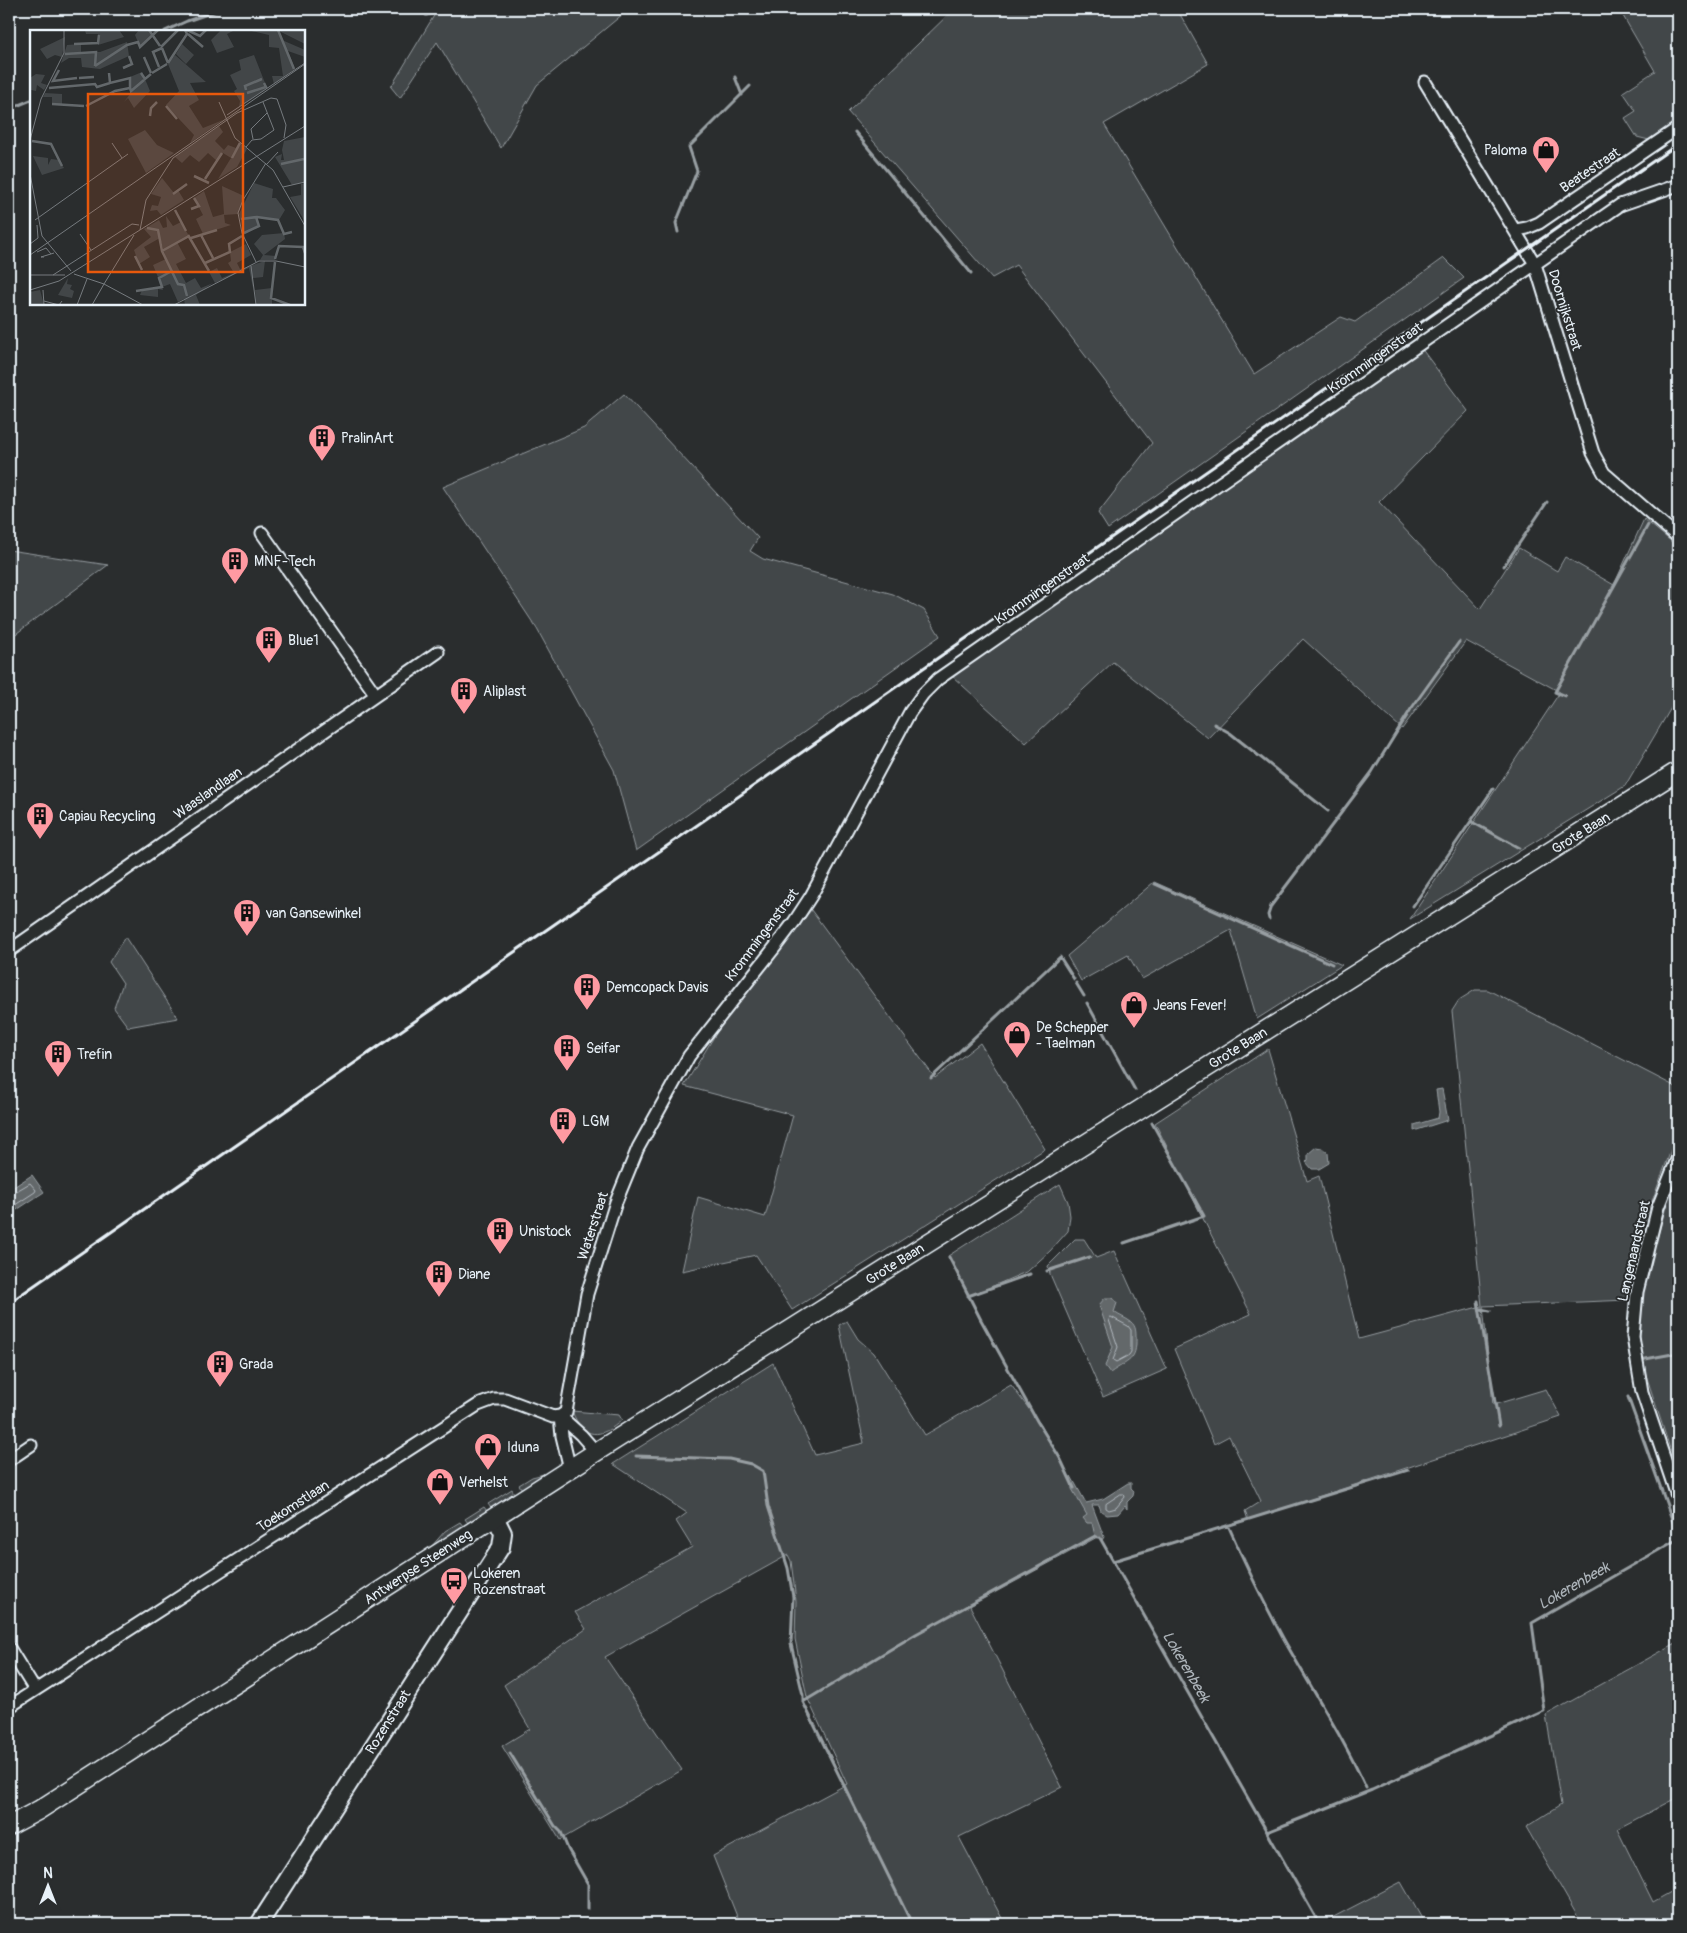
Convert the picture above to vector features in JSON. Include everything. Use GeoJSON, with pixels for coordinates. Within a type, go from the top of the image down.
{"type":"FeatureCollection","features":[{"type":"Feature","properties":{"kind":"main road","name":"Grote Baan"},"geometry":{"type":"LineString","coordinates":[[798,1325],[1678,771]]}},
{"type":"Feature","properties":{"kind":"main road","name":"Antwerpse Steenweg"},"geometry":{"type":"LineString","coordinates":[[9,1826],[39,1810],[596,1452],[798,1325]]}},
{"type":"Feature","properties":{"kind":"main road","name":"Antwerpse Steenweg"},"geometry":{"type":"LineString","coordinates":[[9,1835],[39,1810]]}},
{"type":"Feature","properties":{"kind":"street","name":"Doornijkstraat"},"geometry":{"type":"LineString","coordinates":[[1425,82],[1535,264],[1592,453],[1604,473],[1678,537]]}},
{"type":"Feature","properties":{"kind":"street","name":"Beatestraat"},"geometry":{"type":"LineString","coordinates":[[1516,230],[1539,224],[1678,128]]}},
{"type":"Feature","properties":{"kind":"street","name":"Krommingenstraat"},"geometry":{"type":"LineString","coordinates":[[689,1056],[794,922],[811,896],[910,712],[923,694],[938,679],[1620,205],[1678,185]]}},
{"type":"Feature","properties":{"kind":"street"},"geometry":{"type":"LineString","coordinates":[[262,533],[376,695]]}},
{"type":"Feature","properties":{"kind":"street","name":"Waaslandlaan"},"geometry":{"type":"LineString","coordinates":[[9,950],[438,652]]}},
{"type":"Feature","properties":{"kind":"street","name":"Waterstraat"},"geometry":{"type":"LineString","coordinates":[[560,1416],[566,1412],[587,1294],[616,1202],[638,1148],[689,1056]]}},
{"type":"Feature","properties":{"kind":"street","name":"Langenaardstraat"},"geometry":{"type":"LineString","coordinates":[[1678,1157],[1658,1207],[1636,1292],[1633,1336],[1642,1392],[1678,1499]]}},
{"type":"Feature","properties":{"kind":"street","name":"Toekomstlaan"},"geometry":{"type":"LineString","coordinates":[[9,1707],[478,1405],[494,1399],[505,1399],[552,1417],[560,1416]]}},
{"type":"Feature","properties":{"kind":"street"},"geometry":{"type":"LineString","coordinates":[[560,1416],[596,1452]]}},
{"type":"Feature","properties":{"kind":"street"},"geometry":{"type":"LineString","coordinates":[[560,1416],[562,1436],[570,1469]]}},
{"type":"Feature","properties":{"kind":"street"},"geometry":{"type":"LineString","coordinates":[[9,1460],[31,1445]]}},
{"type":"Feature","properties":{"kind":"street","name":"Rozenstraat"},"geometry":{"type":"LineString","coordinates":[[259,1924],[501,1546],[503,1533],[495,1517]]}},
{"type":"Feature","properties":{"kind":"street"},"geometry":{"type":"LineString","coordinates":[[9,1648],[35,1690]]}},
{"type":"Feature","properties":{"kind":"shaded area"},"geometry":{"type":"Polygon","coordinates":[[[438,9],[629,9],[537,85],[501,148],[437,42],[400,98],[391,87],[438,9]]]}},
{"type":"Feature","properties":{"kind":"shaded area"},"geometry":{"type":"Polygon","coordinates":[[[954,9],[1177,9],[1208,64],[1104,124],[1254,374],[1341,317],[1355,322],[1444,258],[1464,278],[1108,529],[1098,513],[1152,443],[1016,265],[992,278],[848,112],[954,9]]]}},
{"type":"Feature","properties":{"kind":"shaded area"},"geometry":{"type":"Polygon","coordinates":[[[1619,9],[1678,9],[1678,123],[1653,141],[1637,137],[1625,118],[1636,111],[1623,92],[1655,71],[1619,9]]]}},
{"type":"Feature","properties":{"kind":"shaded area"},"geometry":{"type":"Polygon","coordinates":[[[1421,348],[1468,411],[1379,502],[1480,609],[1519,548],[1557,571],[1565,557],[1614,585],[1644,519],[1678,547],[1678,696],[1625,786],[1410,919],[1560,692],[1466,641],[1402,729],[1303,639],[1208,738],[1113,662],[1026,743],[952,676],[1421,348]]]}},
{"type":"Feature","properties":{"kind":"shaded area"},"geometry":{"type":"Polygon","coordinates":[[[624,394],[758,538],[750,551],[763,559],[893,594],[924,610],[940,636],[636,851],[614,770],[537,629],[443,487],[584,428],[624,394]]]}},
{"type":"Feature","properties":{"kind":"shaded area"},"geometry":{"type":"Polygon","coordinates":[[[9,550],[108,565],[9,639],[9,550]]]}},
{"type":"Feature","properties":{"kind":"shaded area"},"geometry":{"type":"Polygon","coordinates":[[[1154,882],[1342,965],[1257,1019],[1231,930],[1142,979],[1128,955],[1081,981],[1067,956],[1154,882]]]}},
{"type":"Feature","properties":{"kind":"shaded area"},"geometry":{"type":"Polygon","coordinates":[[[811,910],[935,1078],[980,1043],[1045,1149],[792,1310],[756,1255],[682,1271],[698,1197],[765,1217],[793,1115],[684,1086],[723,1022],[811,910]]]}},
{"type":"Feature","properties":{"kind":"shaded area"},"geometry":{"type":"Polygon","coordinates":[[[125,937],[178,1018],[128,1027],[114,1008],[123,983],[109,962],[125,937]]]}},
{"type":"Feature","properties":{"kind":"shaded area"},"geometry":{"type":"Polygon","coordinates":[[[1475,990],[1488,990],[1678,1088],[1678,1131],[1644,1223],[1629,1300],[1483,1306],[1493,1405],[1546,1389],[1561,1417],[1248,1520],[1245,1511],[1261,1501],[1229,1436],[1214,1444],[1174,1349],[1251,1314],[1155,1123],[1268,1049],[1307,1181],[1319,1176],[1359,1339],[1482,1306],[1452,1011],[1459,1000],[1475,990]]]}},
{"type":"Feature","properties":{"kind":"shaded area"},"geometry":{"type":"Polygon","coordinates":[[[1678,1172],[1678,1473],[1641,1356],[1639,1324],[1641,1296],[1669,1196],[1678,1172]]]}},
{"type":"Feature","properties":{"kind":"shaded area"},"geometry":{"type":"Polygon","coordinates":[[[1060,1184],[1068,1202],[1070,1216],[1068,1231],[1028,1271],[970,1296],[948,1256],[1060,1184]]]}},
{"type":"Feature","properties":{"kind":"shaded area"},"geometry":{"type":"Polygon","coordinates":[[[1075,1239],[1084,1239],[1096,1258],[1114,1251],[1167,1369],[1103,1397],[1048,1266],[1075,1239]]]}},
{"type":"Feature","properties":{"kind":"shaded area"},"geometry":{"type":"Polygon","coordinates":[[[847,1321],[858,1339],[874,1353],[925,1435],[1011,1385],[1041,1425],[1101,1535],[970,1606],[1062,1787],[959,1837],[1005,1924],[740,1924],[713,1856],[847,1784],[807,1697],[795,1639],[796,1601],[791,1561],[788,1555],[605,1657],[682,1770],[560,1840],[502,1746],[530,1729],[504,1685],[586,1629],[575,1612],[692,1547],[676,1521],[687,1513],[613,1464],[773,1363],[815,1455],[864,1443],[839,1325],[847,1321]]]}},
{"type":"Feature","properties":{"kind":"shaded area"},"geometry":{"type":"Polygon","coordinates":[[[572,1411],[619,1415],[622,1420],[607,1431],[593,1434],[587,1432],[582,1427],[572,1411]]]}},
{"type":"Feature","properties":{"kind":"shaded area"},"geometry":{"type":"Polygon","coordinates":[[[544,1474],[522,1489],[519,1485],[532,1477],[544,1474]]]}},
{"type":"Feature","properties":{"kind":"shaded area"},"geometry":{"type":"Polygon","coordinates":[[[512,1489],[514,1494],[491,1508],[488,1504],[512,1489]]]}},
{"type":"Feature","properties":{"kind":"shaded area"},"geometry":{"type":"Polygon","coordinates":[[[484,1507],[487,1511],[468,1523],[465,1519],[484,1507]]]}},
{"type":"Feature","properties":{"kind":"shaded area"},"geometry":{"type":"Polygon","coordinates":[[[460,1522],[463,1526],[431,1547],[445,1531],[460,1522]]]}},
{"type":"Feature","properties":{"kind":"shaded area"},"geometry":{"type":"Polygon","coordinates":[[[1678,1642],[1678,1797],[1617,1829],[1653,1902],[1678,1888],[1678,1924],[1582,1924],[1526,1827],[1561,1805],[1546,1715],[1678,1642]]]}},
{"type":"Feature","properties":{"kind":"shaded area"},"geometry":{"type":"Polygon","coordinates":[[[1401,1882],[1425,1924],[1320,1924],[1401,1882]]]}},
{"type":"Feature","properties":{"kind":"water"},"geometry":{"type":"Polygon","coordinates":[[[1442,1089],[1448,1120],[1414,1131],[1414,1125],[1438,1118],[1436,1090],[1442,1089]]]}},
{"type":"Feature","properties":{"kind":"water"},"geometry":{"type":"Polygon","coordinates":[[[1316,1147],[1322,1148],[1328,1153],[1329,1163],[1319,1169],[1312,1169],[1306,1162],[1308,1154],[1316,1147]]]}},
{"type":"Feature","properties":{"kind":"water"},"geometry":{"type":"Polygon","coordinates":[[[32,1175],[44,1192],[9,1215],[9,1190],[32,1175]]]}},
{"type":"Feature","properties":{"kind":"water"},"geometry":{"type":"Polygon","coordinates":[[[1105,1298],[1113,1298],[1117,1303],[1114,1312],[1133,1324],[1136,1333],[1136,1345],[1133,1356],[1110,1373],[1105,1366],[1113,1347],[1099,1305],[1105,1298]]]}},
{"type":"Feature","properties":{"kind":"water"},"geometry":{"type":"Polygon","coordinates":[[[1071,1476],[1086,1503],[1103,1499],[1131,1483],[1131,1488],[1134,1491],[1133,1496],[1127,1502],[1127,1509],[1125,1506],[1118,1514],[1107,1515],[1101,1511],[1099,1505],[1092,1505],[1104,1537],[1102,1540],[1095,1536],[1092,1523],[1087,1523],[1083,1518],[1087,1515],[1072,1489],[1071,1476]]]}},
{"type":"Feature","properties":{"kind":"waterway"},"geometry":{"type":"LineString","coordinates":[[167,30],[222,9]]}},
{"type":"Feature","properties":{"kind":"waterway"},"geometry":{"type":"LineString","coordinates":[[426,15],[442,11],[443,9]]}},
{"type":"Feature","properties":{"kind":"waterway"},"geometry":{"type":"LineString","coordinates":[[735,77],[742,95]]}},
{"type":"Feature","properties":{"kind":"waterway"},"geometry":{"type":"LineString","coordinates":[[678,232],[676,223],[697,171],[689,147],[750,86]]}},
{"type":"Feature","properties":{"kind":"waterway"},"geometry":{"type":"LineString","coordinates":[[9,109],[30,100]]}},
{"type":"Feature","properties":{"kind":"waterway"},"geometry":{"type":"LineString","coordinates":[[855,132],[971,273]]}},
{"type":"Feature","properties":{"kind":"waterway"},"geometry":{"type":"LineString","coordinates":[[1504,566],[1547,502]]}},
{"type":"Feature","properties":{"kind":"waterway"},"geometry":{"type":"LineString","coordinates":[[1565,696],[1555,692],[1648,525]]}},
{"type":"Feature","properties":{"kind":"waterway"},"geometry":{"type":"LineString","coordinates":[[1269,919],[1268,915],[1271,906],[1372,772],[1411,709],[1459,642]]}},
{"type":"Feature","properties":{"kind":"waterway"},"geometry":{"type":"LineString","coordinates":[[1214,724],[1230,733],[1328,811]]}},
{"type":"Feature","properties":{"kind":"waterway"},"geometry":{"type":"LineString","coordinates":[[1413,906],[1493,789]]}},
{"type":"Feature","properties":{"kind":"waterway"},"geometry":{"type":"LineString","coordinates":[[1472,822],[1519,848]]}},
{"type":"Feature","properties":{"kind":"waterway"},"geometry":{"type":"LineString","coordinates":[[1155,884],[1332,964]]}},
{"type":"Feature","properties":{"kind":"waterway"},"geometry":{"type":"LineString","coordinates":[[931,1078],[1060,957],[1074,979]]}},
{"type":"Feature","properties":{"kind":"waterway"},"geometry":{"type":"LineString","coordinates":[[1076,983],[1084,996]]}},
{"type":"Feature","properties":{"kind":"waterway"},"geometry":{"type":"LineString","coordinates":[[1087,1003],[1135,1090]]}},
{"type":"Feature","properties":{"kind":"waterway"},"geometry":{"type":"LineString","coordinates":[[1124,1243],[1204,1216],[1152,1123]]}},
{"type":"Feature","properties":{"kind":"waterway"},"geometry":{"type":"LineString","coordinates":[[949,1257],[981,1320],[1037,1421],[1060,1458],[1074,1488]]}},
{"type":"Feature","properties":{"kind":"waterway"},"geometry":{"type":"LineString","coordinates":[[1047,1271],[1090,1257]]}},
{"type":"Feature","properties":{"kind":"waterway"},"geometry":{"type":"LineString","coordinates":[[968,1296],[1030,1274]]}},
{"type":"Feature","properties":{"kind":"waterway"},"geometry":{"type":"LineString","coordinates":[[1478,1301],[1499,1426]]}},
{"type":"Feature","properties":{"kind":"waterway"},"geometry":{"type":"LineString","coordinates":[[1481,1309],[1490,1311]]}},
{"type":"Feature","properties":{"kind":"waterway","name":"Lokerenbeek"},"geometry":{"type":"LineString","coordinates":[[1640,1360],[1678,1353]]}},
{"type":"Feature","properties":{"kind":"waterway","name":"Lokerenbeek"},"geometry":{"type":"LineString","coordinates":[[1628,1397],[1678,1536]]}},
{"type":"Feature","properties":{"kind":"waterway"},"geometry":{"type":"LineString","coordinates":[[636,1456],[729,1459],[751,1464],[763,1471],[768,1506],[788,1568],[793,1597],[791,1644],[803,1702]]}},
{"type":"Feature","properties":{"kind":"waterway"},"geometry":{"type":"LineString","coordinates":[[1113,1561],[1408,1470]]}},
{"type":"Feature","properties":{"kind":"waterway"},"geometry":{"type":"LineString","coordinates":[[1228,1525],[1276,1624],[1337,1730],[1366,1788]]}},
{"type":"Feature","properties":{"kind":"waterway","name":"Lokerenbeek"},"geometry":{"type":"LineString","coordinates":[[803,1702],[916,1634],[1095,1536],[1097,1537]]}},
{"type":"Feature","properties":{"kind":"waterway","name":"Lokerenbeek"},"geometry":{"type":"LineString","coordinates":[[1100,1538],[1316,1918]]}},
{"type":"Feature","properties":{"kind":"waterway","name":"Lokerenbeek"},"geometry":{"type":"LineString","coordinates":[[1267,1832],[1372,1790],[1544,1711],[1532,1623],[1678,1539]]}},
{"type":"Feature","properties":{"kind":"waterway","name":"Lokerenbeek"},"geometry":{"type":"LineString","coordinates":[[803,1702],[912,1924]]}},
{"type":"Feature","properties":{"kind":"waterway"},"geometry":{"type":"LineString","coordinates":[[510,1753],[555,1826],[561,1832],[568,1849],[588,1884],[588,1909]]}},
{"type":"Feature","properties":{"kind":"waterway"},"geometry":{"type":"LineString","coordinates":[[901,1924],[910,1920]]}},
{"type":"Feature","properties":{"kind":"railway"},"geometry":{"type":"LineString","coordinates":[[9,1303],[1678,144]]}},
{"type":"Feature","properties":{"kind":"place","name":"Paloma"},"geometry":{"type":"Point","coordinates":[1546,174]}},
{"type":"Feature","properties":{"kind":"place","name":"PralinArt"},"geometry":{"type":"Point","coordinates":[322,462]}},
{"type":"Feature","properties":{"kind":"place","name":"MNF-Tech"},"geometry":{"type":"Point","coordinates":[235,585]}},
{"type":"Feature","properties":{"kind":"place","name":"Blue1"},"geometry":{"type":"Point","coordinates":[269,664]}},
{"type":"Feature","properties":{"kind":"place","name":"Aliplast"},"geometry":{"type":"Point","coordinates":[464,715]}},
{"type":"Feature","properties":{"kind":"place","name":"Capiau Recycling"},"geometry":{"type":"Point","coordinates":[40,840]}},
{"type":"Feature","properties":{"kind":"place","name":"van Gansewinkel"},"geometry":{"type":"Point","coordinates":[247,937]}},
{"type":"Feature","properties":{"kind":"place","name":"Demcopack Davis"},"geometry":{"type":"Point","coordinates":[587,1011]}},
{"type":"Feature","properties":{"kind":"place","name":"Jeans Fever!"},"geometry":{"type":"Point","coordinates":[1134,1029]}},
{"type":"Feature","properties":{"kind":"place","name":"De Schepper - Taelman"},"geometry":{"type":"Point","coordinates":[1017,1059]}},
{"type":"Feature","properties":{"kind":"place","name":"Seifar"},"geometry":{"type":"Point","coordinates":[567,1072]}},
{"type":"Feature","properties":{"kind":"place","name":"Trefin"},"geometry":{"type":"Point","coordinates":[58,1078]}},
{"type":"Feature","properties":{"kind":"place","name":"LGM"},"geometry":{"type":"Point","coordinates":[563,1145]}},
{"type":"Feature","properties":{"kind":"place","name":"Unistock"},"geometry":{"type":"Point","coordinates":[500,1255]}},
{"type":"Feature","properties":{"kind":"place","name":"Diane"},"geometry":{"type":"Point","coordinates":[439,1298]}},
{"type":"Feature","properties":{"kind":"place","name":"Grada"},"geometry":{"type":"Point","coordinates":[220,1388]}},
{"type":"Feature","properties":{"kind":"place","name":"Iduna"},"geometry":{"type":"Point","coordinates":[488,1471]}},
{"type":"Feature","properties":{"kind":"place","name":"Verhelst"},"geometry":{"type":"Point","coordinates":[440,1506]}},
{"type":"Feature","properties":{"kind":"place","name":"Lokeren Rozenstraat"},"geometry":{"type":"Point","coordinates":[454,1605]}}]}
